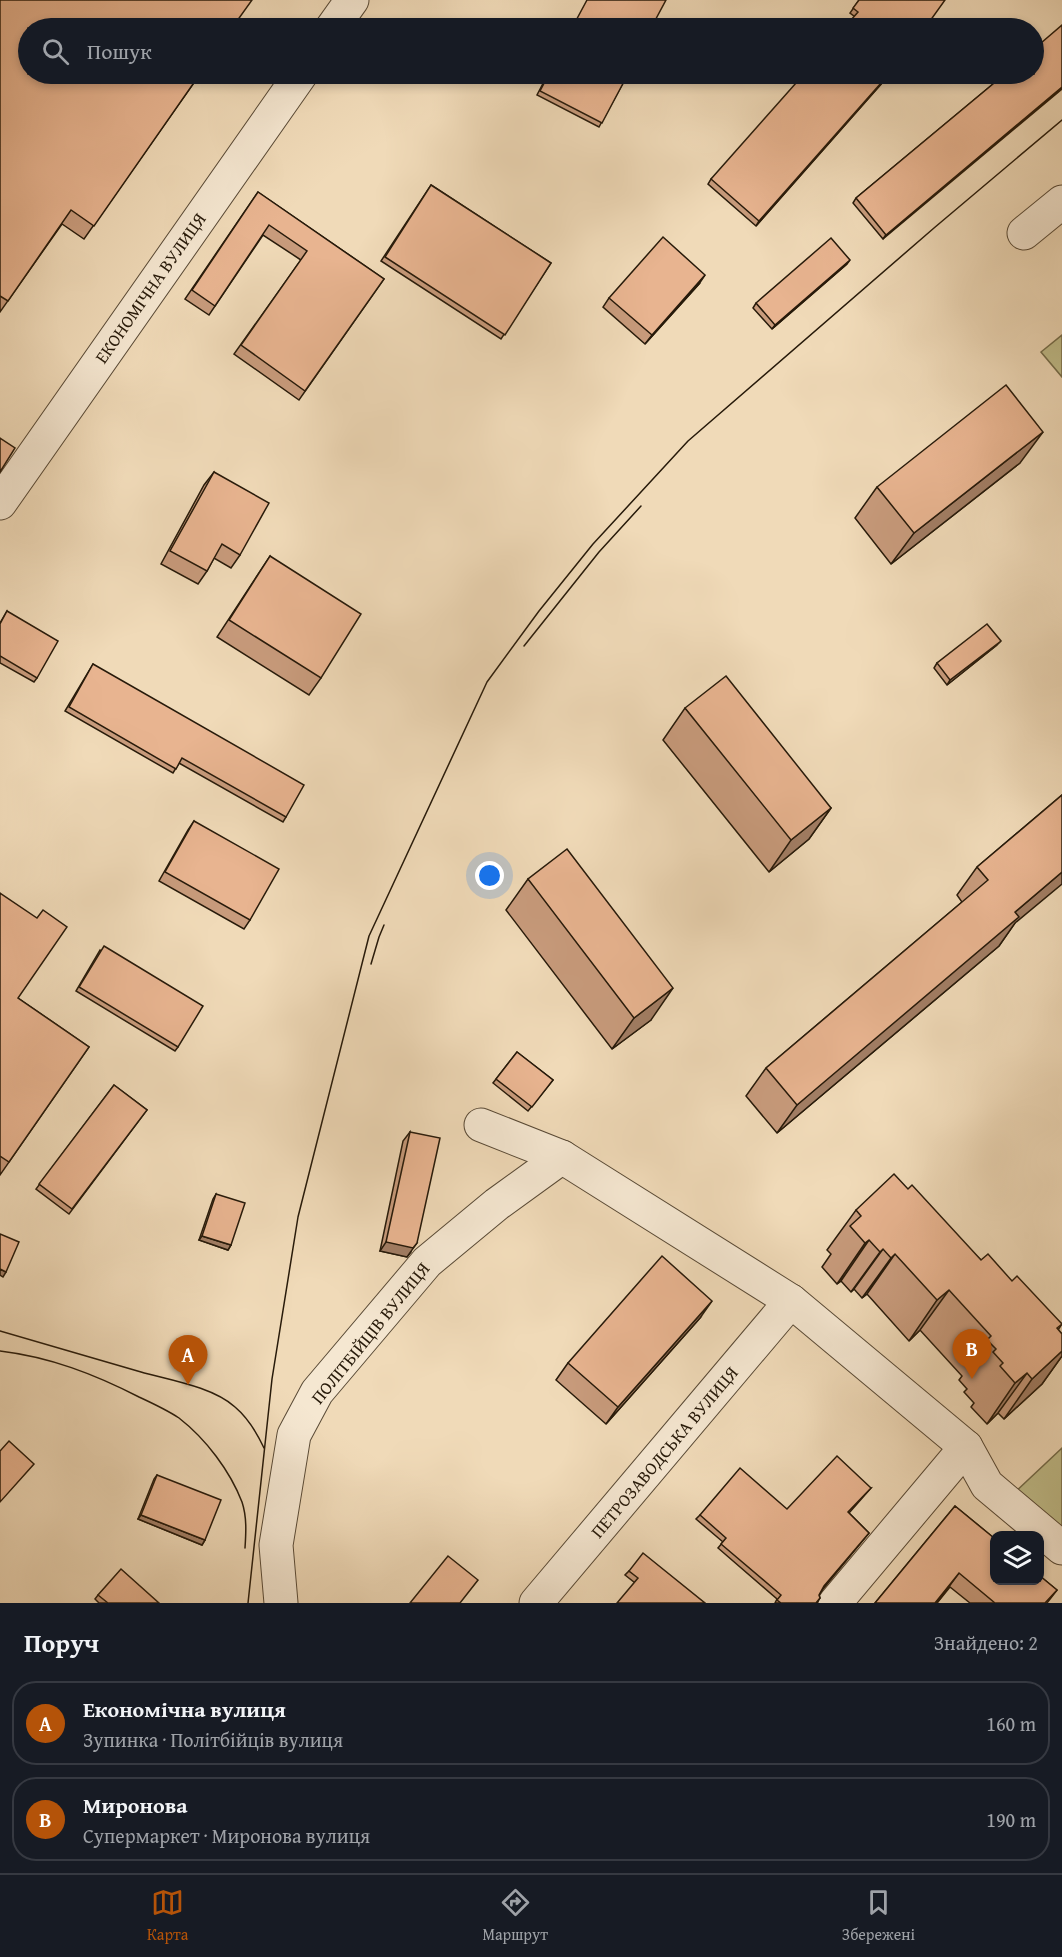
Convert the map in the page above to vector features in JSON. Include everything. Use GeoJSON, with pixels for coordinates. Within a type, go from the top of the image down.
{"type":"FeatureCollection","features":[{"type":"Feature","properties":{"kind":"street"},"geometry":{"type":"LineString","coordinates":[[339,18],[352,0]]}},
{"type":"Feature","properties":{"kind":"street","name":"ЕКОНОМІЧНА ВУЛИЦЯ"},"geometry":{"type":"LineString","coordinates":[[0,503],[294,84]]}},
{"type":"Feature","properties":{"kind":"street"},"geometry":{"type":"LineString","coordinates":[[1024,232],[1062,202]]}},
{"type":"Feature","properties":{"kind":"street"},"geometry":{"type":"LineString","coordinates":[[482,1125],[562,1157],[791,1301],[966,1447],[987,1485],[1062,1548]]}},
{"type":"Feature","properties":{"kind":"street","name":"ПОЛІТБІЙЦІВ ВУЛИЦЯ"},"geometry":{"type":"LineString","coordinates":[[280,1603],[276,1545],[294,1436],[317,1392],[427,1262],[497,1204],[562,1157]]}},
{"type":"Feature","properties":{"kind":"street","name":"ПЕТРОЗАВОДСЬКА ВУЛИЦЯ"},"geometry":{"type":"LineString","coordinates":[[536,1603],[791,1301]]}},
{"type":"Feature","properties":{"kind":"street"},"geometry":{"type":"LineString","coordinates":[[835,1603],[966,1447]]}},
{"type":"Feature","properties":{"kind":"shaded area"},"geometry":{"type":"Polygon","coordinates":[[[1062,335],[1062,377],[1041,352],[1062,335]]]}},
{"type":"Feature","properties":{"kind":"shaded area"},"geometry":{"type":"Polygon","coordinates":[[[1062,1448],[1062,1540],[1013,1494],[1062,1448]]]}},
{"type":"Feature","properties":{"kind":"building"},"geometry":{"type":"Polygon","coordinates":[[[0,0],[252,0],[239,18],[18,18],[18,84],[193,84],[94,226],[71,210],[8,301],[0,296],[0,0]]]}},
{"type":"Feature","properties":{"kind":"building"},"geometry":{"type":"Polygon","coordinates":[[[587,0],[666,0],[656,18],[577,18],[587,0]]]}},
{"type":"Feature","properties":{"kind":"building"},"geometry":{"type":"Polygon","coordinates":[[[859,0],[945,0],[932,18],[853,18],[858,12],[853,8],[859,0]]]}},
{"type":"Feature","properties":{"kind":"building"},"geometry":{"type":"Polygon","coordinates":[[[1062,25],[1062,87],[886,235],[856,198],[993,84],[1044,84],[1044,40],[1062,25]]]}},
{"type":"Feature","properties":{"kind":"building"},"geometry":{"type":"Polygon","coordinates":[[[544,84],[623,84],[602,123],[540,91],[544,84]]]}},
{"type":"Feature","properties":{"kind":"building"},"geometry":{"type":"Polygon","coordinates":[[[795,84],[880,84],[759,221],[711,179],[795,84]]]}},
{"type":"Feature","properties":{"kind":"building"},"geometry":{"type":"Polygon","coordinates":[[[431,185],[551,263],[505,335],[385,257],[431,185]]]}},
{"type":"Feature","properties":{"kind":"building"},"geometry":{"type":"Polygon","coordinates":[[[258,192],[384,279],[305,391],[241,345],[307,251],[269,225],[215,306],[192,290],[258,192]]]}},
{"type":"Feature","properties":{"kind":"building"},"geometry":{"type":"Polygon","coordinates":[[[663,237],[705,275],[652,335],[609,298],[663,237]]]}},
{"type":"Feature","properties":{"kind":"building"},"geometry":{"type":"Polygon","coordinates":[[[831,238],[850,260],[775,325],[756,303],[831,238]]]}},
{"type":"Feature","properties":{"kind":"building"},"geometry":{"type":"Polygon","coordinates":[[[1006,385],[1043,432],[914,533],[877,487],[1006,385]]]}},
{"type":"Feature","properties":{"kind":"building"},"geometry":{"type":"Polygon","coordinates":[[[0,438],[15,448],[0,472],[0,438]]]}},
{"type":"Feature","properties":{"kind":"building"},"geometry":{"type":"Polygon","coordinates":[[[214,472],[269,503],[240,555],[222,544],[207,571],[170,551],[214,472]]]}},
{"type":"Feature","properties":{"kind":"building"},"geometry":{"type":"Polygon","coordinates":[[[270,556],[361,614],[321,678],[229,620],[270,556]]]}},
{"type":"Feature","properties":{"kind":"building"},"geometry":{"type":"Polygon","coordinates":[[[7,611],[58,641],[37,678],[0,656],[0,624],[7,611]]]}},
{"type":"Feature","properties":{"kind":"building"},"geometry":{"type":"Polygon","coordinates":[[[987,624],[1001,641],[950,680],[937,663],[987,624]]]}},
{"type":"Feature","properties":{"kind":"building"},"geometry":{"type":"Polygon","coordinates":[[[93,664],[304,785],[286,817],[182,758],[176,769],[69,707],[93,664]]]}},
{"type":"Feature","properties":{"kind":"building"},"geometry":{"type":"Polygon","coordinates":[[[726,676],[831,808],[791,840],[685,708],[726,676]]]}},
{"type":"Feature","properties":{"kind":"building"},"geometry":{"type":"Polygon","coordinates":[[[1062,795],[1062,872],[1015,912],[1019,917],[797,1105],[766,1068],[988,880],[977,867],[1062,795]]]}},
{"type":"Feature","properties":{"kind":"building"},"geometry":{"type":"Polygon","coordinates":[[[194,821],[279,869],[250,920],[165,872],[194,821]]]}},
{"type":"Feature","properties":{"kind":"building"},"geometry":{"type":"Polygon","coordinates":[[[567,849],[673,988],[634,1018],[528,879],[567,849]]]}},
{"type":"Feature","properties":{"kind":"building"},"geometry":{"type":"Polygon","coordinates":[[[0,893],[37,918],[43,910],[67,927],[18,998],[89,1047],[9,1162],[0,1156],[0,893]]]}},
{"type":"Feature","properties":{"kind":"building"},"geometry":{"type":"Polygon","coordinates":[[[104,946],[203,1006],[178,1047],[79,987],[104,946]]]}},
{"type":"Feature","properties":{"kind":"building"},"geometry":{"type":"Polygon","coordinates":[[[517,1052],[553,1080],[532,1107],[496,1079],[517,1052]]]}},
{"type":"Feature","properties":{"kind":"building"},"geometry":{"type":"Polygon","coordinates":[[[114,1085],[147,1110],[72,1209],[39,1184],[114,1085]]]}},
{"type":"Feature","properties":{"kind":"building"},"geometry":{"type":"Polygon","coordinates":[[[410,1132],[440,1138],[417,1243],[413,1248],[386,1242],[410,1132]]]}},
{"type":"Feature","properties":{"kind":"building"},"geometry":{"type":"Polygon","coordinates":[[[894,1174],[908,1189],[912,1185],[981,1260],[988,1254],[1012,1281],[1017,1276],[1062,1324],[1057,1328],[1062,1334],[1062,1351],[1032,1379],[1027,1373],[1015,1383],[1000,1366],[1003,1363],[993,1352],[996,1349],[987,1340],[991,1336],[949,1290],[937,1300],[895,1254],[891,1258],[883,1249],[880,1252],[869,1240],[865,1243],[850,1226],[861,1216],[856,1210],[894,1174]]]}},
{"type":"Feature","properties":{"kind":"building"},"geometry":{"type":"Polygon","coordinates":[[[216,1194],[245,1203],[231,1245],[202,1236],[216,1194]]]}},
{"type":"Feature","properties":{"kind":"building"},"geometry":{"type":"Polygon","coordinates":[[[0,1234],[19,1242],[6,1272],[0,1269],[0,1234]]]}},
{"type":"Feature","properties":{"kind":"building"},"geometry":{"type":"Polygon","coordinates":[[[662,1256],[712,1301],[618,1407],[568,1363],[662,1256]]]}},
{"type":"Feature","properties":{"kind":"building"},"geometry":{"type":"Polygon","coordinates":[[[9,1441],[34,1464],[0,1502],[0,1451],[9,1441]]]}},
{"type":"Feature","properties":{"kind":"building"},"geometry":{"type":"Polygon","coordinates":[[[837,1456],[871,1488],[848,1512],[869,1533],[824,1586],[816,1603],[781,1603],[777,1600],[781,1595],[721,1544],[726,1538],[700,1515],[740,1468],[787,1509],[837,1456]]]}},
{"type":"Feature","properties":{"kind":"building"},"geometry":{"type":"Polygon","coordinates":[[[157,1475],[221,1500],[205,1540],[141,1515],[157,1475]]]}},
{"type":"Feature","properties":{"kind":"building"},"geometry":{"type":"Polygon","coordinates":[[[955,1506],[990,1535],[990,1585],[1044,1585],[1044,1579],[1057,1590],[1045,1603],[995,1603],[959,1573],[935,1603],[875,1603],[955,1506]]]}},
{"type":"Feature","properties":{"kind":"building"},"geometry":{"type":"Polygon","coordinates":[[[643,1553],[705,1603],[617,1603],[638,1578],[629,1571],[643,1553]]]}},
{"type":"Feature","properties":{"kind":"building"},"geometry":{"type":"Polygon","coordinates":[[[448,1556],[478,1580],[460,1603],[410,1603],[448,1556]]]}},
{"type":"Feature","properties":{"kind":"building"},"geometry":{"type":"Polygon","coordinates":[[[121,1569],[159,1603],[108,1603],[98,1595],[121,1569]]]}},
{"type":"Feature","properties":{"kind":"tram line"},"geometry":{"type":"LineString","coordinates":[[248,1603],[272,1379],[298,1217],[369,936],[487,682],[539,611],[593,544],[688,441],[1062,120]]}},
{"type":"Feature","properties":{"kind":"tram line"},"geometry":{"type":"LineString","coordinates":[[524,646],[599,552],[641,506]]}},
{"type":"Feature","properties":{"kind":"tram line"},"geometry":{"type":"LineString","coordinates":[[371,964],[384,925]]}},
{"type":"Feature","properties":{"kind":"tram line"},"geometry":{"type":"LineString","coordinates":[[0,1331],[191,1385],[215,1394],[226,1400],[244,1416],[264,1448]]}},
{"type":"Feature","properties":{"kind":"tram line"},"geometry":{"type":"LineString","coordinates":[[0,1351],[36,1357],[88,1374],[170,1412],[189,1426],[224,1467],[237,1490],[245,1513],[245,1548]]}},
{"type":"Feature","properties":{"kind":"place","name":"Миронова"},"geometry":{"type":"Point","coordinates":[972,1379]}},
{"type":"Feature","properties":{"kind":"place","name":"Економічна вулиця"},"geometry":{"type":"Point","coordinates":[188,1385]}}]}
